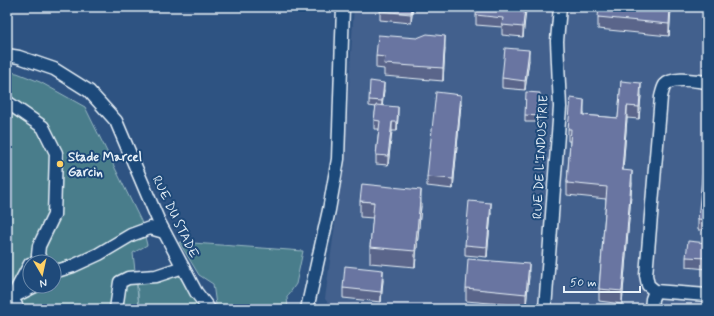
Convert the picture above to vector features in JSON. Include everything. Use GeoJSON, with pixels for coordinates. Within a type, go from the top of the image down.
{"type":"FeatureCollection","features":[{"type":"Feature","properties":{"kind":"street"},"geometry":{"type":"LineString","coordinates":[[307,309],[329,210],[338,159],[343,7]]}},
{"type":"Feature","properties":{"kind":"street","name":"RUE DE L'INDUSTRIE"},"geometry":{"type":"LineString","coordinates":[[545,309],[560,107],[557,41],[560,7]]}},
{"type":"Feature","properties":{"kind":"street","name":"RUE DU STADE"},"geometry":{"type":"LineString","coordinates":[[7,55],[19,57],[60,73],[89,91],[116,121],[164,232],[196,292],[209,309]]}},
{"type":"Feature","properties":{"kind":"street"},"geometry":{"type":"LineString","coordinates":[[707,82],[671,81],[666,84],[663,90],[661,97],[646,275],[648,285],[655,291],[707,295]]}},
{"type":"Feature","properties":{"kind":"street"},"geometry":{"type":"LineString","coordinates":[[7,102],[43,127],[56,153],[54,215],[35,254]]}},
{"type":"Feature","properties":{"kind":"street"},"geometry":{"type":"LineString","coordinates":[[62,270],[99,254],[130,235],[150,228],[164,232]]}},
{"type":"Feature","properties":{"kind":"street"},"geometry":{"type":"LineString","coordinates":[[38,254],[40,246]]}},
{"type":"Feature","properties":{"kind":"street"},"geometry":{"type":"LineString","coordinates":[[116,309],[120,282],[128,278],[156,276],[183,268]]}},
{"type":"Feature","properties":{"kind":"street"},"geometry":{"type":"LineString","coordinates":[[9,299],[22,277]]}},
{"type":"Feature","properties":{"kind":"street"},"geometry":{"type":"LineString","coordinates":[[651,309],[655,291]]}},
{"type":"Feature","properties":{"kind":"street"},"geometry":{"type":"LineString","coordinates":[[9,299],[22,292]]}},
{"type":"Feature","properties":{"kind":"street"},"geometry":{"type":"LineString","coordinates":[[9,299],[18,309]]}},
{"type":"Feature","properties":{"kind":"shaded area"},"geometry":{"type":"Polygon","coordinates":[[[354,7],[707,7],[707,309],[333,309],[325,299],[345,149],[354,7]]]}},
{"type":"Feature","properties":{"kind":"green space","name":"Stade Marcel Garcin"},"geometry":{"type":"Polygon","coordinates":[[[7,72],[17,73],[40,82],[85,107],[141,221],[147,245],[133,253],[139,306],[137,282],[179,276],[202,309],[7,309],[7,72]]]}},
{"type":"Feature","properties":{"kind":"green space"},"geometry":{"type":"Polygon","coordinates":[[[179,242],[303,251],[296,284],[287,297],[288,309],[221,309],[216,305],[213,284],[199,275],[179,242]]]}},
{"type":"Feature","properties":{"kind":"building"},"geometry":{"type":"Polygon","coordinates":[[[380,7],[412,7],[411,14],[380,11],[380,7]]]}},
{"type":"Feature","properties":{"kind":"building"},"geometry":{"type":"Polygon","coordinates":[[[477,7],[525,7],[523,27],[502,25],[503,18],[476,15],[477,7]]]}},
{"type":"Feature","properties":{"kind":"building"},"geometry":{"type":"Polygon","coordinates":[[[599,7],[670,7],[669,24],[598,17],[599,7]]]}},
{"type":"Feature","properties":{"kind":"building"},"geometry":{"type":"Polygon","coordinates":[[[427,34],[445,36],[443,68],[384,64],[385,57],[376,56],[378,35],[417,38],[427,34]]]}},
{"type":"Feature","properties":{"kind":"building"},"geometry":{"type":"Polygon","coordinates":[[[505,48],[529,50],[525,81],[502,78],[505,48]]]}},
{"type":"Feature","properties":{"kind":"building"},"geometry":{"type":"Polygon","coordinates":[[[370,81],[384,83],[382,101],[369,100],[370,81]]]}},
{"type":"Feature","properties":{"kind":"building"},"geometry":{"type":"Polygon","coordinates":[[[621,81],[641,83],[639,107],[627,106],[622,170],[632,171],[622,291],[599,289],[607,187],[567,183],[571,129],[568,129],[571,98],[584,100],[583,115],[618,118],[621,81]]]}},
{"type":"Feature","properties":{"kind":"building"},"geometry":{"type":"Polygon","coordinates":[[[436,92],[461,95],[453,179],[427,177],[436,92]]]}},
{"type":"Feature","properties":{"kind":"building"},"geometry":{"type":"Polygon","coordinates":[[[526,92],[540,93],[539,116],[525,115],[526,92]]]}},
{"type":"Feature","properties":{"kind":"building"},"geometry":{"type":"Polygon","coordinates":[[[376,105],[398,107],[397,122],[392,122],[388,156],[376,155],[380,121],[374,120],[376,105]]]}},
{"type":"Feature","properties":{"kind":"building"},"geometry":{"type":"Polygon","coordinates":[[[704,158],[707,158],[707,220],[698,219],[704,158]]]}},
{"type":"Feature","properties":{"kind":"building"},"geometry":{"type":"Polygon","coordinates":[[[362,184],[421,190],[415,251],[370,247],[374,202],[360,201],[362,184]]]}},
{"type":"Feature","properties":{"kind":"building"},"geometry":{"type":"Polygon","coordinates":[[[469,201],[491,203],[487,247],[465,245],[469,201]]]}},
{"type":"Feature","properties":{"kind":"building"},"geometry":{"type":"Polygon","coordinates":[[[688,241],[707,243],[707,258],[686,257],[688,241]]]}},
{"type":"Feature","properties":{"kind":"building"},"geometry":{"type":"Polygon","coordinates":[[[468,259],[529,264],[526,294],[466,288],[468,259]]]}},
{"type":"Feature","properties":{"kind":"building"},"geometry":{"type":"Polygon","coordinates":[[[345,266],[383,270],[381,292],[343,288],[345,266]]]}},
{"type":"Feature","properties":{"kind":"place","name":"Stade Marcel Garcin"},"geometry":{"type":"Point","coordinates":[60,164]}}]}
